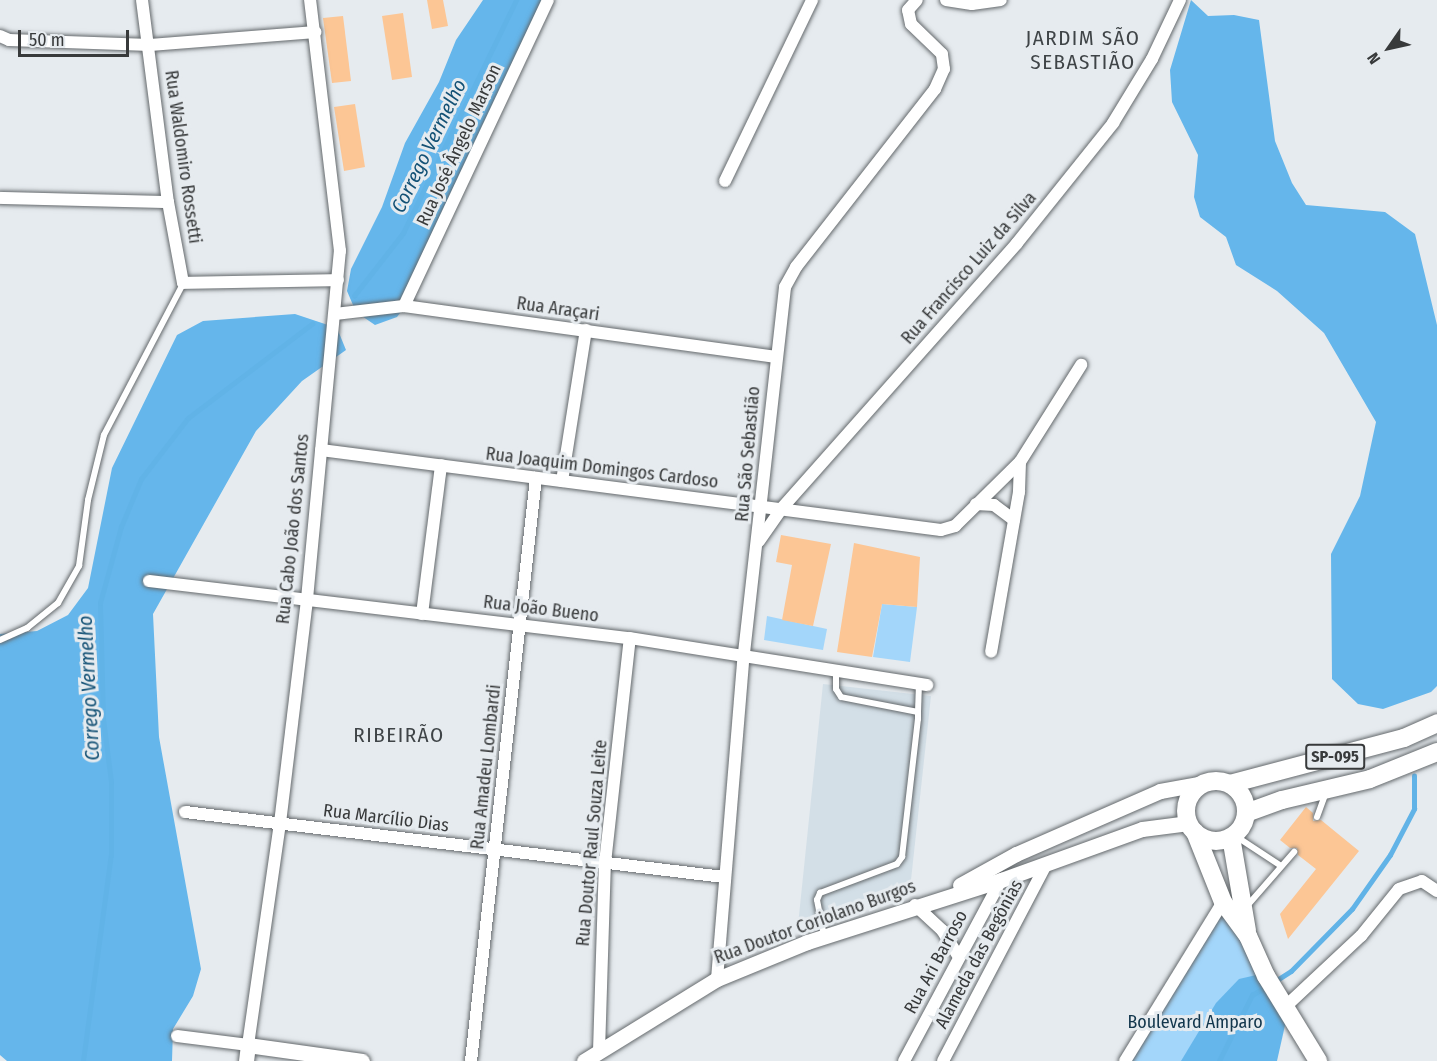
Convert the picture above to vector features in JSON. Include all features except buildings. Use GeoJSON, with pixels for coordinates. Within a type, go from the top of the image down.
{"type":"FeatureCollection","features":[{"type":"Feature","properties":{"kind":"main road","name":"SP-095"},"geometry":{"type":"LineString","coordinates":[[1204,783],[1230,784],[1404,738],[1437,723]]}},
{"type":"Feature","properties":{"kind":"main road","name":"SP-095"},"geometry":{"type":"LineString","coordinates":[[1246,813],[1402,768],[1437,752]]}},
{"type":"Feature","properties":{"kind":"main road"},"geometry":{"type":"LineString","coordinates":[[1204,783],[1192,792],[1186,807],[1192,828],[1223,902],[1248,936],[1266,976],[1318,1061]]}},
{"type":"Feature","properties":{"kind":"main road"},"geometry":{"type":"LineString","coordinates":[[1230,784],[1239,791],[1246,813],[1232,836],[1248,936]]}},
{"type":"Feature","properties":{"kind":"main road"},"geometry":{"type":"LineString","coordinates":[[1192,828],[1212,840],[1232,836]]}},
{"type":"Feature","properties":{"kind":"main road"},"geometry":{"type":"LineString","coordinates":[[1299,1028],[1332,1061]]}},
{"type":"Feature","properties":{"kind":"street","name":"Rua Waldomiro Rossetti"},"geometry":{"type":"LineString","coordinates":[[142,0],[150,45],[168,202],[183,283]]}},
{"type":"Feature","properties":{"kind":"street","name":"Rua Cabo João dos Santos"},"geometry":{"type":"LineString","coordinates":[[247,1053],[280,823],[307,600],[340,251],[310,0]]}},
{"type":"Feature","properties":{"kind":"street","name":"Rua José Ângelo Marson"},"geometry":{"type":"LineString","coordinates":[[404,306],[548,0]]}},
{"type":"Feature","properties":{"kind":"street"},"geometry":{"type":"LineString","coordinates":[[725,181],[812,0]]}},
{"type":"Feature","properties":{"kind":"street","name":"Rua São Sebastião"},"geometry":{"type":"LineString","coordinates":[[717,979],[744,653],[759,541],[760,507],[775,357],[785,287],[796,267],[935,89],[944,69],[942,54],[911,24],[908,10],[917,0]]}},
{"type":"Feature","properties":{"kind":"street"},"geometry":{"type":"LineString","coordinates":[[946,0],[972,4],[1001,0]]}},
{"type":"Feature","properties":{"kind":"street","name":"Rua Francisco Luiz da Silva"},"geometry":{"type":"LineString","coordinates":[[759,541],[782,508],[1017,243],[1098,141],[1152,59],[1176,4]]}},
{"type":"Feature","properties":{"kind":"street"},"geometry":{"type":"LineString","coordinates":[[0,36],[9,40],[150,45],[315,32]]}},
{"type":"Feature","properties":{"kind":"street"},"geometry":{"type":"LineString","coordinates":[[0,198],[168,202]]}},
{"type":"Feature","properties":{"kind":"street"},"geometry":{"type":"LineString","coordinates":[[183,283],[338,280]]}},
{"type":"Feature","properties":{"kind":"street","name":"Rua Araçari"},"geometry":{"type":"LineString","coordinates":[[335,314],[404,306],[775,357]]}},
{"type":"Feature","properties":{"kind":"street"},"geometry":{"type":"LineString","coordinates":[[562,481],[586,330]]}},
{"type":"Feature","properties":{"kind":"street"},"geometry":{"type":"LineString","coordinates":[[991,652],[1014,520],[1020,462],[1081,365]]}},
{"type":"Feature","properties":{"kind":"street","name":"Rua Joaquim Domingos Cardoso"},"geometry":{"type":"LineString","coordinates":[[321,450],[941,530],[955,526],[1020,462]]}},
{"type":"Feature","properties":{"kind":"street"},"geometry":{"type":"LineString","coordinates":[[422,614],[441,465]]}},
{"type":"Feature","properties":{"kind":"street","name":"Rua Amadeu Lombardi"},"geometry":{"type":"LineString","coordinates":[[471,1061],[536,478]]}},
{"type":"Feature","properties":{"kind":"street"},"geometry":{"type":"LineString","coordinates":[[976,504],[994,505],[1014,520]]}},
{"type":"Feature","properties":{"kind":"street","name":"Rua João Bueno"},"geometry":{"type":"LineString","coordinates":[[149,580],[744,653],[923,684]]}},
{"type":"Feature","properties":{"kind":"street","name":"Rua Doutor Raul Souza Leite"},"geometry":{"type":"LineString","coordinates":[[599,1051],[605,862],[630,638]]}},
{"type":"Feature","properties":{"kind":"street"},"geometry":{"type":"LineString","coordinates":[[939,897],[1016,854],[1160,791],[1204,783]]}},
{"type":"Feature","properties":{"kind":"street","name":"Rua Marcílio Dias"},"geometry":{"type":"LineString","coordinates":[[185,812],[724,877]]}},
{"type":"Feature","properties":{"kind":"street"},"geometry":{"type":"LineString","coordinates":[[939,897],[1046,865],[1142,829],[1192,828]]}},
{"type":"Feature","properties":{"kind":"street"},"geometry":{"type":"LineString","coordinates":[[1001,880],[1016,854]]}},
{"type":"Feature","properties":{"kind":"street","name":"Alameda das Begônias"},"geometry":{"type":"LineString","coordinates":[[943,1061],[1046,865]]}},
{"type":"Feature","properties":{"kind":"street","name":"Rua Ari Barroso"},"geometry":{"type":"LineString","coordinates":[[904,1061],[1001,880]]}},
{"type":"Feature","properties":{"kind":"street"},"geometry":{"type":"LineString","coordinates":[[1281,1001],[1361,936],[1399,889],[1422,881],[1437,891]]}},
{"type":"Feature","properties":{"kind":"street","name":"Rua Doutor Coriolano Burgos"},"geometry":{"type":"LineString","coordinates":[[584,1061],[717,979],[824,936],[939,897]]}},
{"type":"Feature","properties":{"kind":"street"},"geometry":{"type":"LineString","coordinates":[[1125,1061],[1223,902]]}},
{"type":"Feature","properties":{"kind":"street"},"geometry":{"type":"LineString","coordinates":[[915,905],[942,930],[959,957]]}},
{"type":"Feature","properties":{"kind":"street"},"geometry":{"type":"LineString","coordinates":[[177,1036],[247,1053],[362,1061]]}},
{"type":"Feature","properties":{"kind":"lane"},"geometry":{"type":"LineString","coordinates":[[0,640],[27,628],[58,603],[79,566],[87,500],[104,435],[183,283]]}},
{"type":"Feature","properties":{"kind":"lane"},"geometry":{"type":"LineString","coordinates":[[836,670],[836,689],[841,697],[918,712]]}},
{"type":"Feature","properties":{"kind":"lane"},"geometry":{"type":"LineString","coordinates":[[824,936],[817,900],[820,893],[897,864],[902,857],[923,684]]}},
{"type":"Feature","properties":{"kind":"lane"},"geometry":{"type":"LineString","coordinates":[[1317,817],[1327,789]]}},
{"type":"Feature","properties":{"kind":"lane"},"geometry":{"type":"LineString","coordinates":[[1232,836],[1281,866]]}},
{"type":"Feature","properties":{"kind":"lane"},"geometry":{"type":"LineString","coordinates":[[1244,909],[1294,852]]}},
{"type":"Feature","properties":{"kind":"shaded area"},"geometry":{"type":"Polygon","coordinates":[[[483,0],[545,0],[411,299],[397,317],[375,325],[356,312],[347,291],[351,269],[382,207],[405,143],[439,82],[456,40],[483,0]]]}},
{"type":"Feature","properties":{"kind":"shaded area"},"geometry":{"type":"Polygon","coordinates":[[[1191,0],[1208,16],[1234,15],[1259,20],[1275,141],[1292,183],[1306,205],[1385,212],[1415,234],[1437,325],[1437,686],[1431,692],[1383,709],[1358,704],[1332,679],[1331,554],[1360,496],[1376,422],[1324,333],[1277,291],[1236,265],[1226,237],[1200,217],[1194,197],[1198,155],[1172,102],[1170,70],[1191,0]]]}},
{"type":"Feature","properties":{"kind":"shaded area"},"geometry":{"type":"Polygon","coordinates":[[[295,314],[337,328],[346,350],[302,381],[256,431],[153,614],[159,737],[201,969],[193,996],[173,1029],[172,1061],[7,1061],[0,1055],[0,634],[37,631],[68,615],[88,588],[112,468],[177,335],[203,321],[295,314]]]}},
{"type":"Feature","properties":{"kind":"shaded area"},"geometry":{"type":"Polygon","coordinates":[[[823,684],[931,696],[911,880],[798,925],[823,684]]]}},
{"type":"Feature","properties":{"kind":"shaded area"},"geometry":{"type":"Polygon","coordinates":[[[1265,973],[1288,1012],[1277,1061],[1181,1061],[1216,1003],[1239,979],[1265,973]]]}},
{"type":"Feature","properties":{"kind":"green space"},"geometry":{"type":"Polygon","coordinates":[[[882,604],[917,607],[910,662],[873,657],[882,604]]]}},
{"type":"Feature","properties":{"kind":"green space"},"geometry":{"type":"Polygon","coordinates":[[[767,616],[827,629],[823,650],[764,640],[767,616]]]}},
{"type":"Feature","properties":{"kind":"green space","name":"Boulevard Amparo"},"geometry":{"type":"Polygon","coordinates":[[[1223,903],[1265,977],[1217,1061],[1126,1061],[1223,903]]]}},
{"type":"Feature","properties":{"kind":"waterway","name":"Corrego Vermelho"},"geometry":{"type":"LineString","coordinates":[[354,296],[403,233],[516,0]]}},
{"type":"Feature","properties":{"kind":"waterway","name":"Corrego Vermelho"},"geometry":{"type":"LineString","coordinates":[[83,1061],[111,855],[111,782],[103,719],[100,603],[121,527],[141,479],[188,418],[312,324]]}},
{"type":"Feature","properties":{"kind":"waterway"},"geometry":{"type":"LineString","coordinates":[[1274,982],[1291,971],[1352,909],[1390,855],[1414,809],[1414,776]]}},
{"type":"Feature","properties":{"kind":"waterway"},"geometry":{"type":"LineString","coordinates":[[1219,1061],[1252,995],[1266,987]]}},
{"type":"Feature","properties":{"kind":"district","name":"JARDIM SÃO SEBASTIÃO"},"geometry":{"type":"Point","coordinates":[1083,50]}},
{"type":"Feature","properties":{"kind":"district","name":"RIBEIRÃO"},"geometry":{"type":"Point","coordinates":[399,735]}}]}
